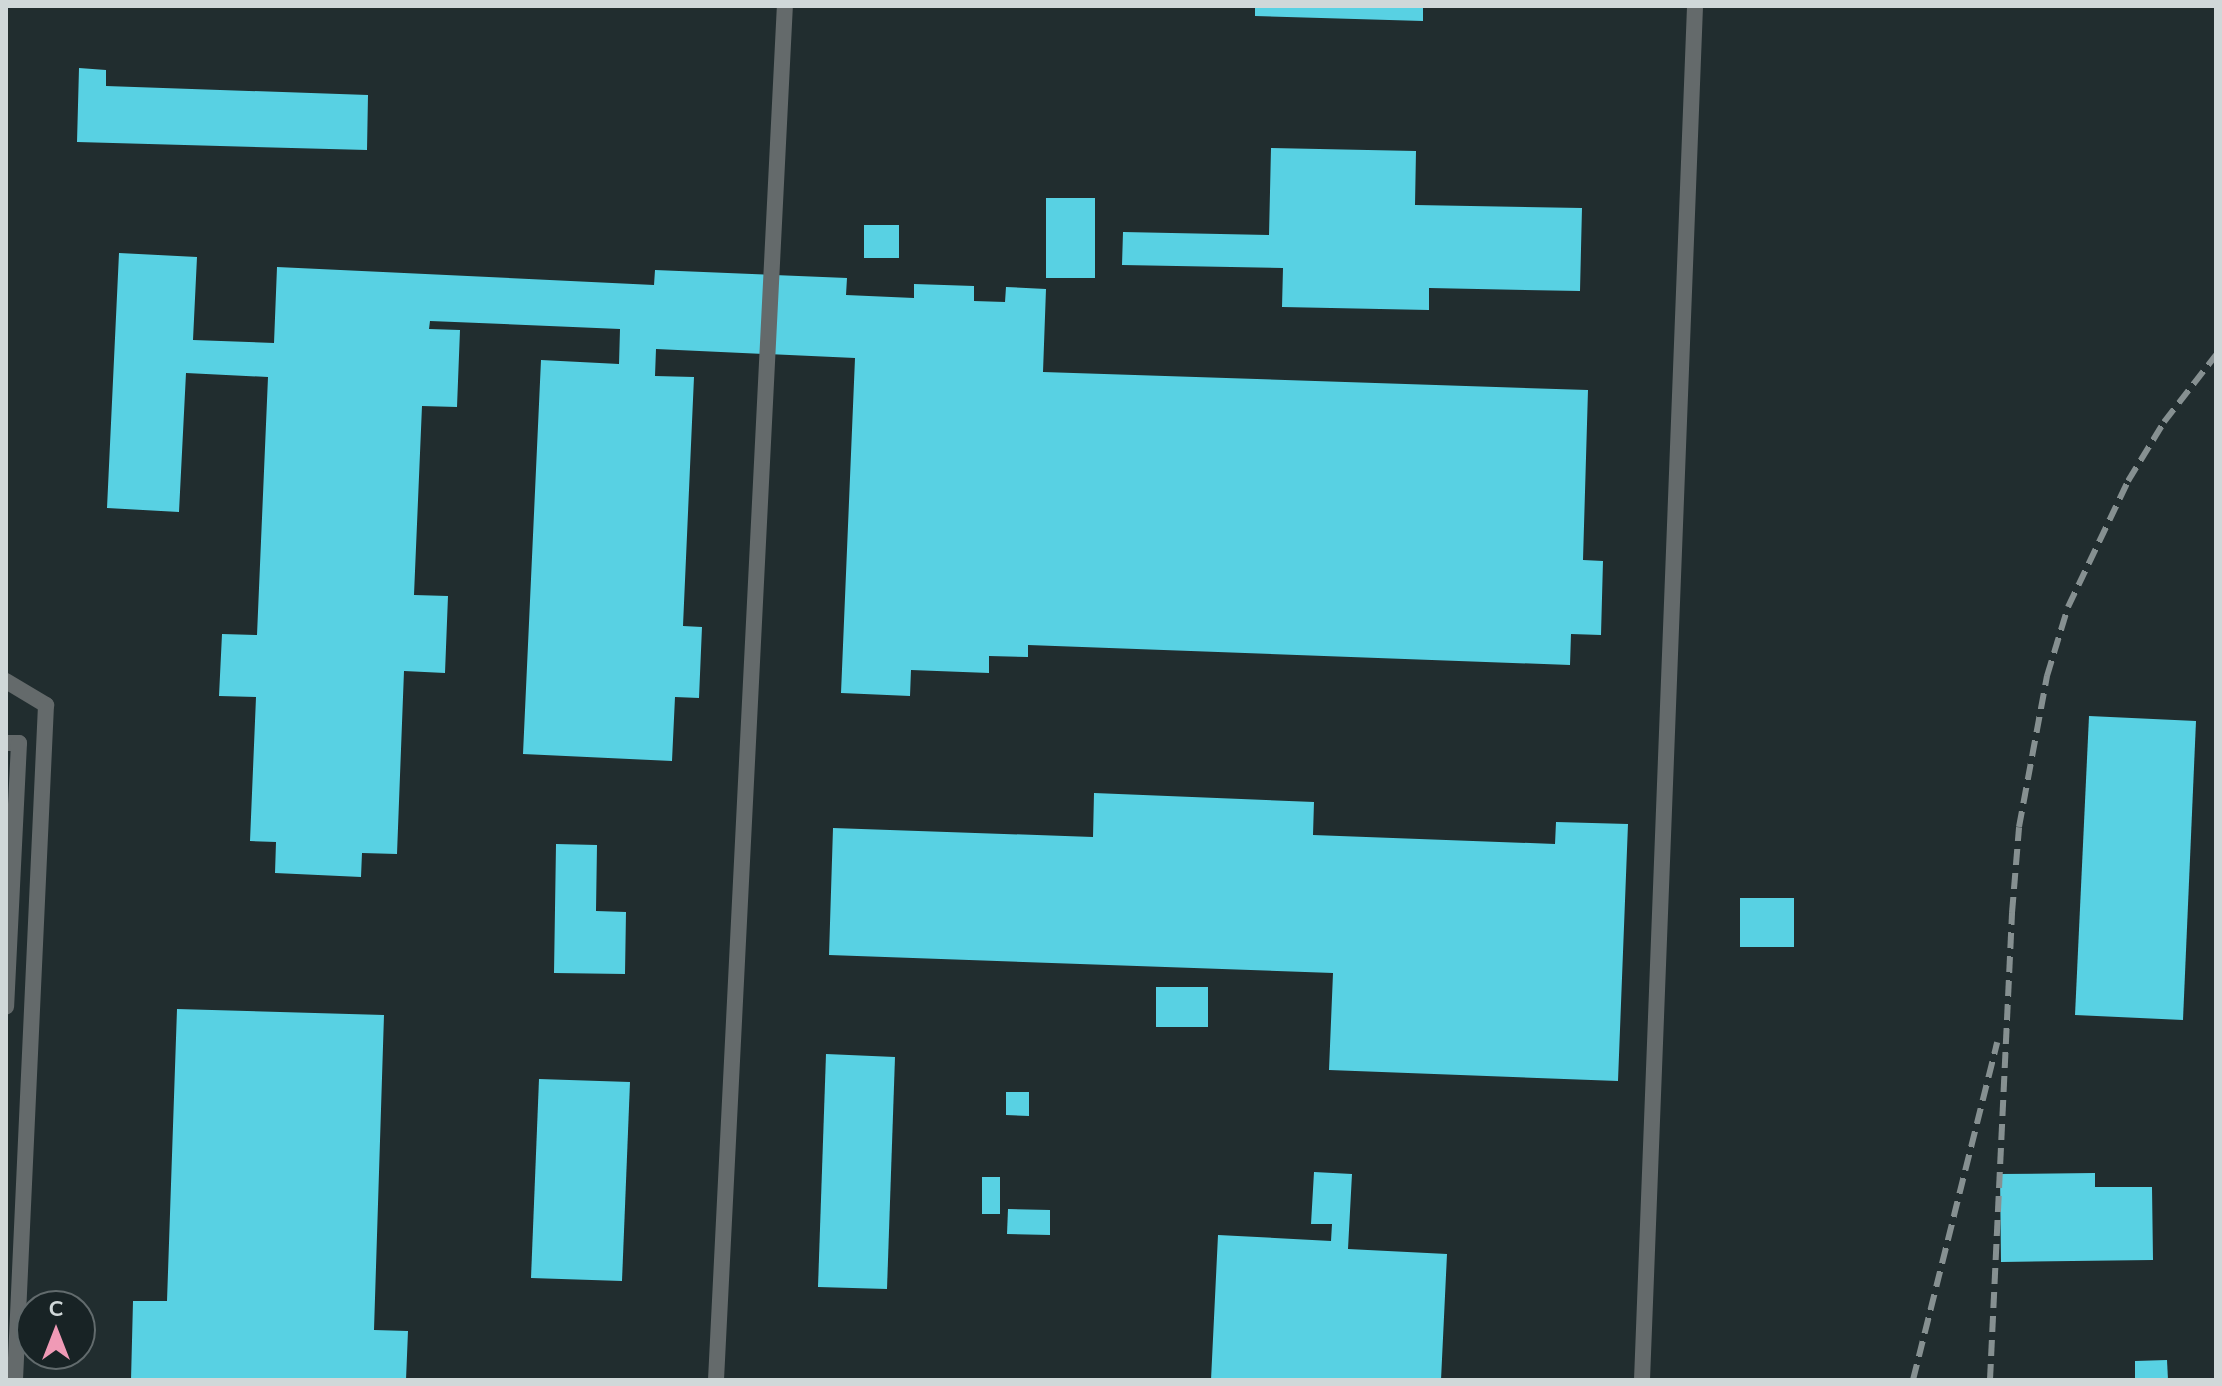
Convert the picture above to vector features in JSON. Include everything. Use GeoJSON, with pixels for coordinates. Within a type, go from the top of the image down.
{"type":"FeatureCollection","features":[{"type":"Feature","properties":{"kind":"lane"},"geometry":{"type":"LineString","coordinates":[[716,1380],[785,6]]}},
{"type":"Feature","properties":{"kind":"lane"},"geometry":{"type":"LineString","coordinates":[[1642,1380],[1695,6]]}},
{"type":"Feature","properties":{"kind":"lane"},"geometry":{"type":"LineString","coordinates":[[6,681],[46,705],[15,1380]]}},
{"type":"Feature","properties":{"kind":"lane"},"geometry":{"type":"LineString","coordinates":[[6,743],[19,743],[6,1007]]}},
{"type":"Feature","properties":{"kind":"building"},"geometry":{"type":"Polygon","coordinates":[[[1255,6],[1423,6],[1423,21],[1255,16],[1255,6]]]}},
{"type":"Feature","properties":{"kind":"building"},"geometry":{"type":"Polygon","coordinates":[[[79,68],[106,70],[106,86],[368,95],[367,150],[77,142],[79,68]]]}},
{"type":"Feature","properties":{"kind":"building"},"geometry":{"type":"Polygon","coordinates":[[[1271,148],[1416,151],[1415,205],[1582,208],[1580,291],[1429,288],[1429,310],[1282,307],[1283,268],[1122,265],[1123,232],[1269,235],[1271,148]]]}},
{"type":"Feature","properties":{"kind":"building"},"geometry":{"type":"Polygon","coordinates":[[[1046,198],[1095,198],[1095,278],[1046,278],[1046,198]]]}},
{"type":"Feature","properties":{"kind":"building"},"geometry":{"type":"Polygon","coordinates":[[[864,225],[899,225],[899,258],[864,258],[864,225]]]}},
{"type":"Feature","properties":{"kind":"building"},"geometry":{"type":"Polygon","coordinates":[[[119,253],[197,257],[193,340],[274,343],[277,267],[654,285],[655,270],[847,278],[846,295],[914,298],[914,284],[974,286],[974,301],[1005,302],[1006,287],[1046,289],[1043,372],[1588,390],[1583,560],[1603,561],[1601,635],[1571,634],[1570,665],[1028,645],[1028,657],[989,656],[989,673],[911,670],[910,696],[841,693],[855,358],[656,349],[655,376],[694,377],[683,626],[702,627],[699,698],[675,697],[672,761],[523,754],[541,360],[619,364],[620,329],[430,321],[429,329],[460,330],[457,407],[422,406],[414,595],[448,596],[445,673],[404,671],[397,854],[362,853],[361,877],[275,873],[276,842],[250,841],[256,697],[219,696],[222,634],[257,635],[268,377],[186,373],[179,512],[107,508],[119,253]]]}},
{"type":"Feature","properties":{"kind":"building"},"geometry":{"type":"Polygon","coordinates":[[[2089,716],[2196,721],[2183,1020],[2075,1015],[2089,716]]]}},
{"type":"Feature","properties":{"kind":"building"},"geometry":{"type":"Polygon","coordinates":[[[1094,793],[1314,802],[1313,835],[1555,844],[1556,822],[1628,824],[1618,1081],[1329,1070],[1333,973],[829,955],[833,828],[1093,837],[1094,793]]]}},
{"type":"Feature","properties":{"kind":"building"},"geometry":{"type":"Polygon","coordinates":[[[556,844],[597,845],[596,911],[626,912],[625,974],[554,973],[556,844]]]}},
{"type":"Feature","properties":{"kind":"building"},"geometry":{"type":"Polygon","coordinates":[[[1740,898],[1794,898],[1794,947],[1740,947],[1740,898]]]}},
{"type":"Feature","properties":{"kind":"building"},"geometry":{"type":"Polygon","coordinates":[[[1156,987],[1208,987],[1208,1027],[1156,1027],[1156,987]]]}},
{"type":"Feature","properties":{"kind":"building"},"geometry":{"type":"Polygon","coordinates":[[[177,1009],[384,1015],[374,1330],[408,1331],[406,1380],[131,1380],[133,1301],[167,1301],[177,1009]]]}},
{"type":"Feature","properties":{"kind":"building"},"geometry":{"type":"Polygon","coordinates":[[[826,1054],[895,1057],[887,1289],[818,1287],[826,1054]]]}},
{"type":"Feature","properties":{"kind":"building"},"geometry":{"type":"Polygon","coordinates":[[[539,1079],[630,1082],[622,1281],[531,1278],[539,1079]]]}},
{"type":"Feature","properties":{"kind":"building"},"geometry":{"type":"Polygon","coordinates":[[[1006,1092],[1029,1092],[1029,1116],[1006,1115],[1006,1092]]]}},
{"type":"Feature","properties":{"kind":"building"},"geometry":{"type":"Polygon","coordinates":[[[1314,1172],[1352,1174],[1348,1249],[1447,1254],[1441,1380],[1211,1380],[1218,1235],[1331,1241],[1332,1224],[1311,1224],[1314,1172]]]}},
{"type":"Feature","properties":{"kind":"building"},"geometry":{"type":"Polygon","coordinates":[[[2095,1173],[2095,1187],[2152,1187],[2153,1260],[2001,1262],[2000,1174],[2095,1173]]]}},
{"type":"Feature","properties":{"kind":"building"},"geometry":{"type":"Polygon","coordinates":[[[982,1177],[1000,1177],[1000,1214],[982,1214],[982,1177]]]}},
{"type":"Feature","properties":{"kind":"building"},"geometry":{"type":"Polygon","coordinates":[[[1008,1209],[1050,1210],[1050,1235],[1007,1234],[1008,1209]]]}},
{"type":"Feature","properties":{"kind":"building"},"geometry":{"type":"Polygon","coordinates":[[[2167,1360],[2168,1380],[2135,1380],[2135,1361],[2167,1360]]]}},
{"type":"Feature","properties":{"kind":"railway"},"geometry":{"type":"LineString","coordinates":[[1990,1380],[2012,913],[2019,827],[2047,676],[2068,607],[2128,481],[2164,422],[2216,355]]}},
{"type":"Feature","properties":{"kind":"railway"},"geometry":{"type":"LineString","coordinates":[[1913,1380],[1997,1042]]}}]}
